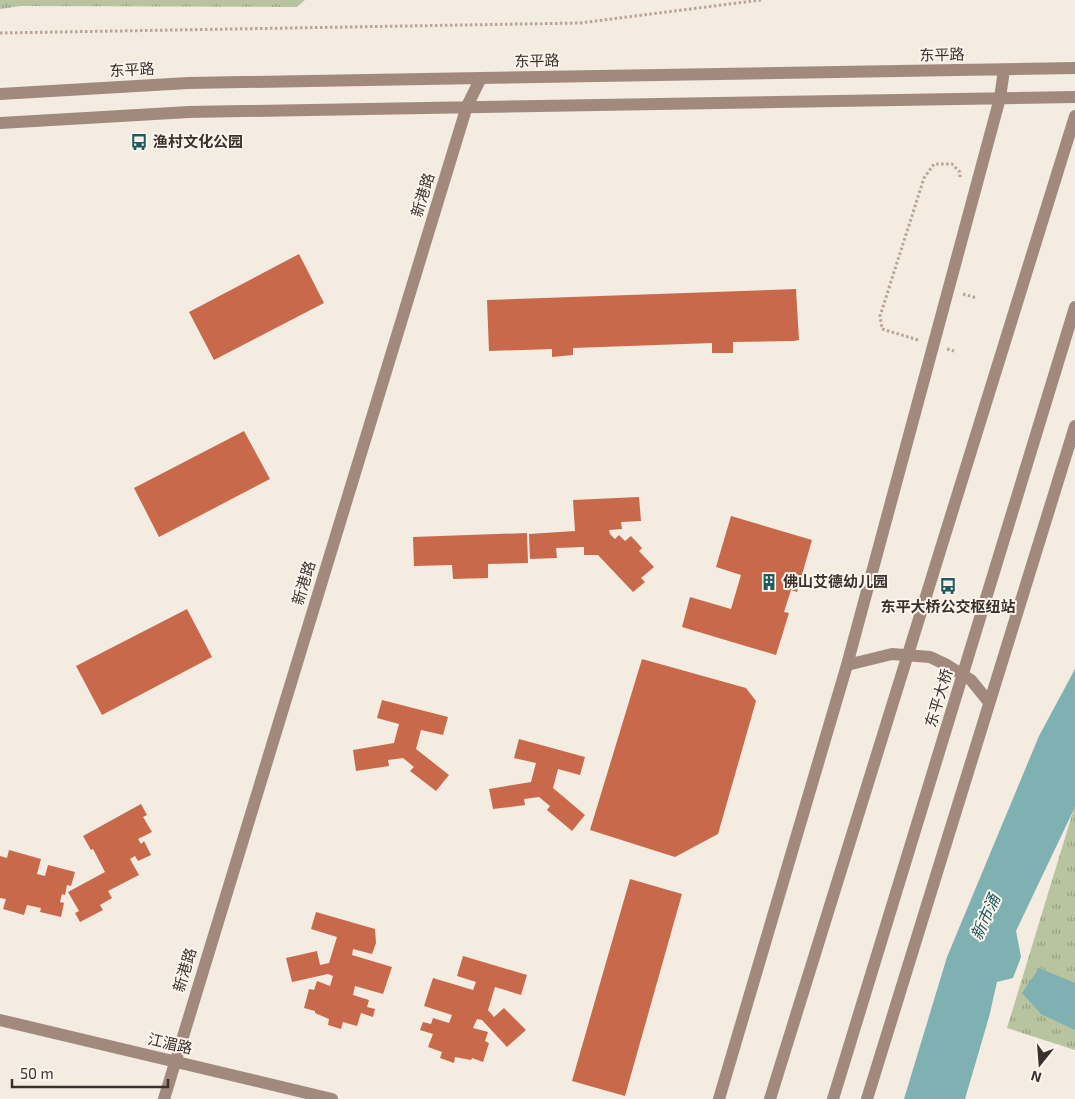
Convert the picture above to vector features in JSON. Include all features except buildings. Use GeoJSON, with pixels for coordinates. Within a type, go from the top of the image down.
{"type":"FeatureCollection","features":[{"type":"Feature","properties":{"kind":"main road","name":"东平路"},"geometry":{"type":"LineString","coordinates":[[0,94],[188,83],[1075,68]]}},
{"type":"Feature","properties":{"kind":"main road"},"geometry":{"type":"LineString","coordinates":[[719,1099],[847,666],[1000,98],[1004,70]]}},
{"type":"Feature","properties":{"kind":"main road","name":"新港路"},"geometry":{"type":"LineString","coordinates":[[164,1099],[174,1061],[467,106],[481,78]]}},
{"type":"Feature","properties":{"kind":"main road"},"geometry":{"type":"LineString","coordinates":[[0,123],[189,112],[1075,97]]}},
{"type":"Feature","properties":{"kind":"main road"},"geometry":{"type":"LineString","coordinates":[[770,1099],[1075,116]]}},
{"type":"Feature","properties":{"kind":"main road","name":"东平大桥"},"geometry":{"type":"LineString","coordinates":[[833,1099],[1075,307]]}},
{"type":"Feature","properties":{"kind":"main road"},"geometry":{"type":"LineString","coordinates":[[867,1099],[938,874],[988,701],[1075,426]]}},
{"type":"Feature","properties":{"kind":"main road"},"geometry":{"type":"LineString","coordinates":[[847,666],[892,654],[930,657],[947,664],[971,680],[988,701]]}},
{"type":"Feature","properties":{"kind":"main road","name":"江湄路"},"geometry":{"type":"LineString","coordinates":[[0,1020],[332,1099]]}},
{"type":"Feature","properties":{"kind":"path"},"geometry":{"type":"LineString","coordinates":[[0,33],[580,24],[761,0]]}},
{"type":"Feature","properties":{"kind":"path"},"geometry":{"type":"LineString","coordinates":[[927,343],[882,329],[880,316],[924,178],[934,164],[952,164],[960,172],[961,180]]}},
{"type":"Feature","properties":{"kind":"path"},"geometry":{"type":"LineString","coordinates":[[961,293],[977,298]]}},
{"type":"Feature","properties":{"kind":"path"},"geometry":{"type":"LineString","coordinates":[[945,348],[954,351]]}},
{"type":"Feature","properties":{"kind":"green space"},"geometry":{"type":"Polygon","coordinates":[[[0,0],[305,0],[297,7],[21,6],[0,9],[0,0]]]}},
{"type":"Feature","properties":{"kind":"green space"},"geometry":{"type":"Polygon","coordinates":[[[1075,805],[1075,1050],[1007,1028],[1075,805]]]}},
{"type":"Feature","properties":{"kind":"water","name":"新市涌"},"geometry":{"type":"Polygon","coordinates":[[[1075,669],[1075,807],[1016,931],[1021,957],[1013,978],[997,982],[989,1017],[965,1099],[904,1099],[947,957],[1039,736],[1075,669]]]}},
{"type":"Feature","properties":{"kind":"water"},"geometry":{"type":"Polygon","coordinates":[[[1039,968],[1075,983],[1075,1030],[1041,1014],[1022,993],[1039,968]]]}},
{"type":"Feature","properties":{"kind":"place","name":"渔村文化公园"},"geometry":{"type":"Point","coordinates":[139,142]}},
{"type":"Feature","properties":{"kind":"place","name":"佛山艾德幼儿园"},"geometry":{"type":"Point","coordinates":[769,582]}},
{"type":"Feature","properties":{"kind":"place","name":"东平大桥公交枢纽站"},"geometry":{"type":"Point","coordinates":[948,586]}}]}
